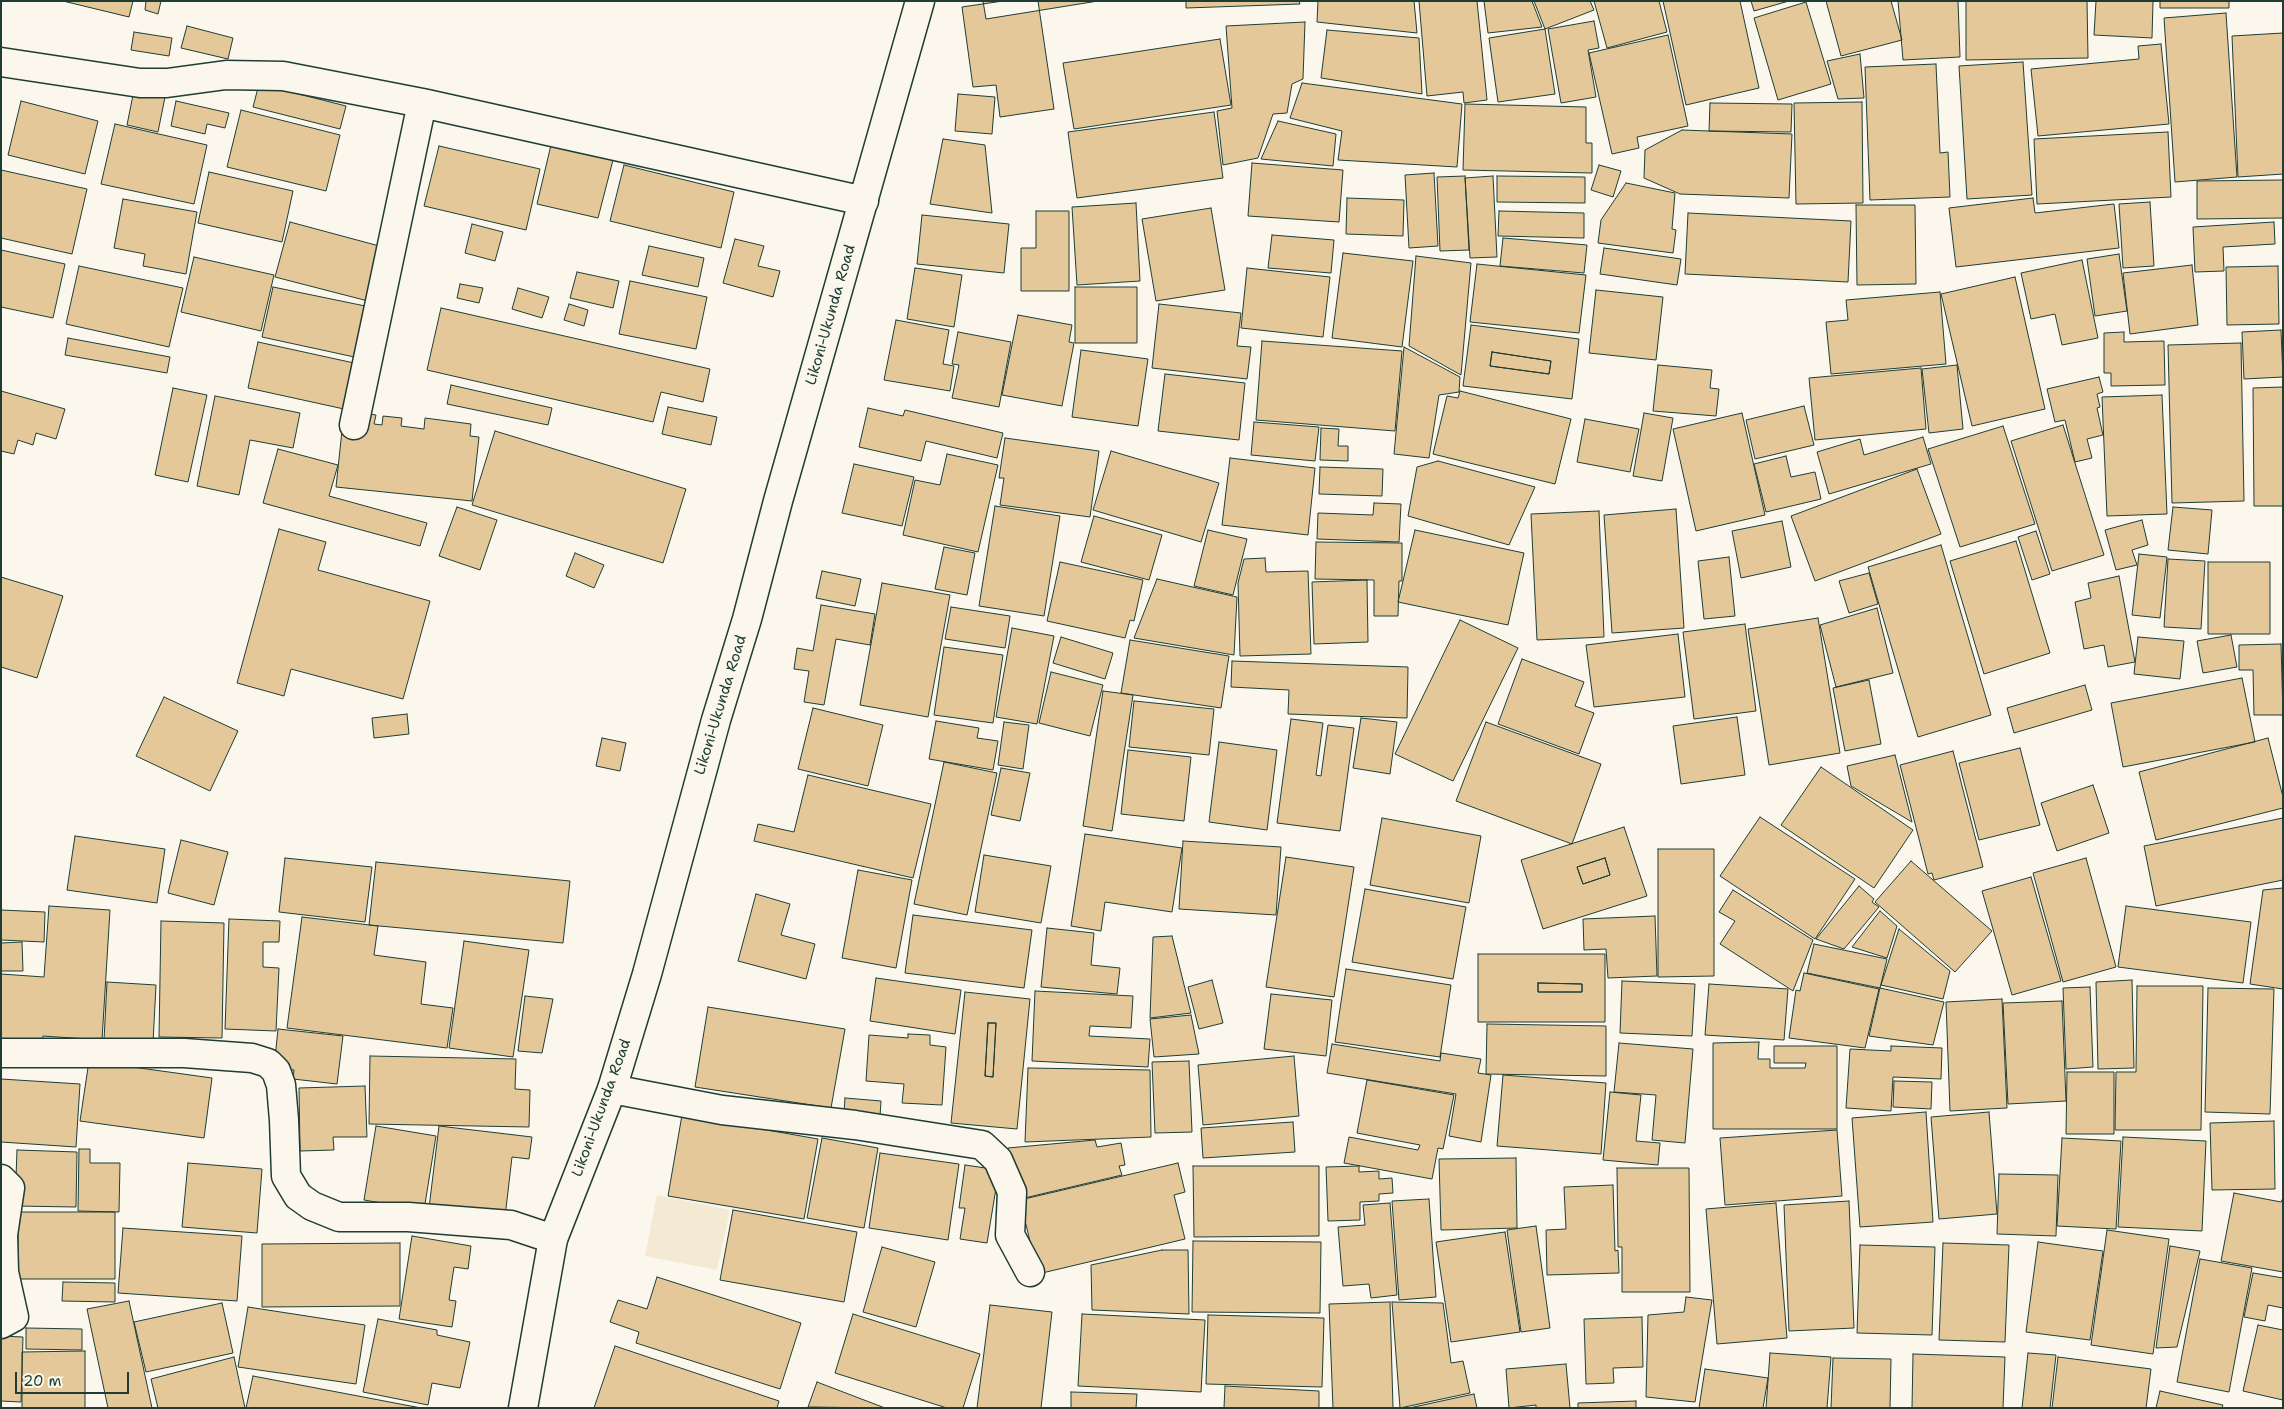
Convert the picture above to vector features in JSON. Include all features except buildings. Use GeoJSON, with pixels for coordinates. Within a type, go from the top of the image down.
{"type":"FeatureCollection","features":[{"type":"Feature","properties":{"kind":"main road","name":"Likoni-Ukunda Road"},"geometry":{"type":"LineString","coordinates":[[524,1408],[553,1239],[612,1089],[647,974],[716,720],[747,619],[778,501],[920,1]]}},
{"type":"Feature","properties":{"kind":"main road"},"geometry":{"type":"LineString","coordinates":[[1,62],[140,83],[167,82],[226,75],[283,76],[422,103],[864,201]]}},
{"type":"Feature","properties":{"kind":"main road"},"geometry":{"type":"LineString","coordinates":[[354,425],[422,103]]}},
{"type":"Feature","properties":{"kind":"main road"},"geometry":{"type":"LineString","coordinates":[[1,1053],[184,1053],[252,1058],[268,1063],[276,1071],[281,1085],[286,1176],[298,1196],[312,1206],[339,1217],[408,1217],[511,1225],[553,1239]]}},
{"type":"Feature","properties":{"kind":"main road"},"geometry":{"type":"LineString","coordinates":[[612,1089],[722,1110],[855,1125],[982,1145],[998,1160],[1012,1192],[1010,1235],[1030,1272]]}},
{"type":"Feature","properties":{"kind":"main road"},"geometry":{"type":"LineString","coordinates":[[1,1179],[10,1188],[3,1235],[4,1272],[14,1317],[1,1324]]}},
{"type":"Feature","properties":{"kind":"shaded area"},"geometry":{"type":"Polygon","coordinates":[[[657,1195],[730,1210],[717,1270],[645,1256],[657,1195]]]}}]}
